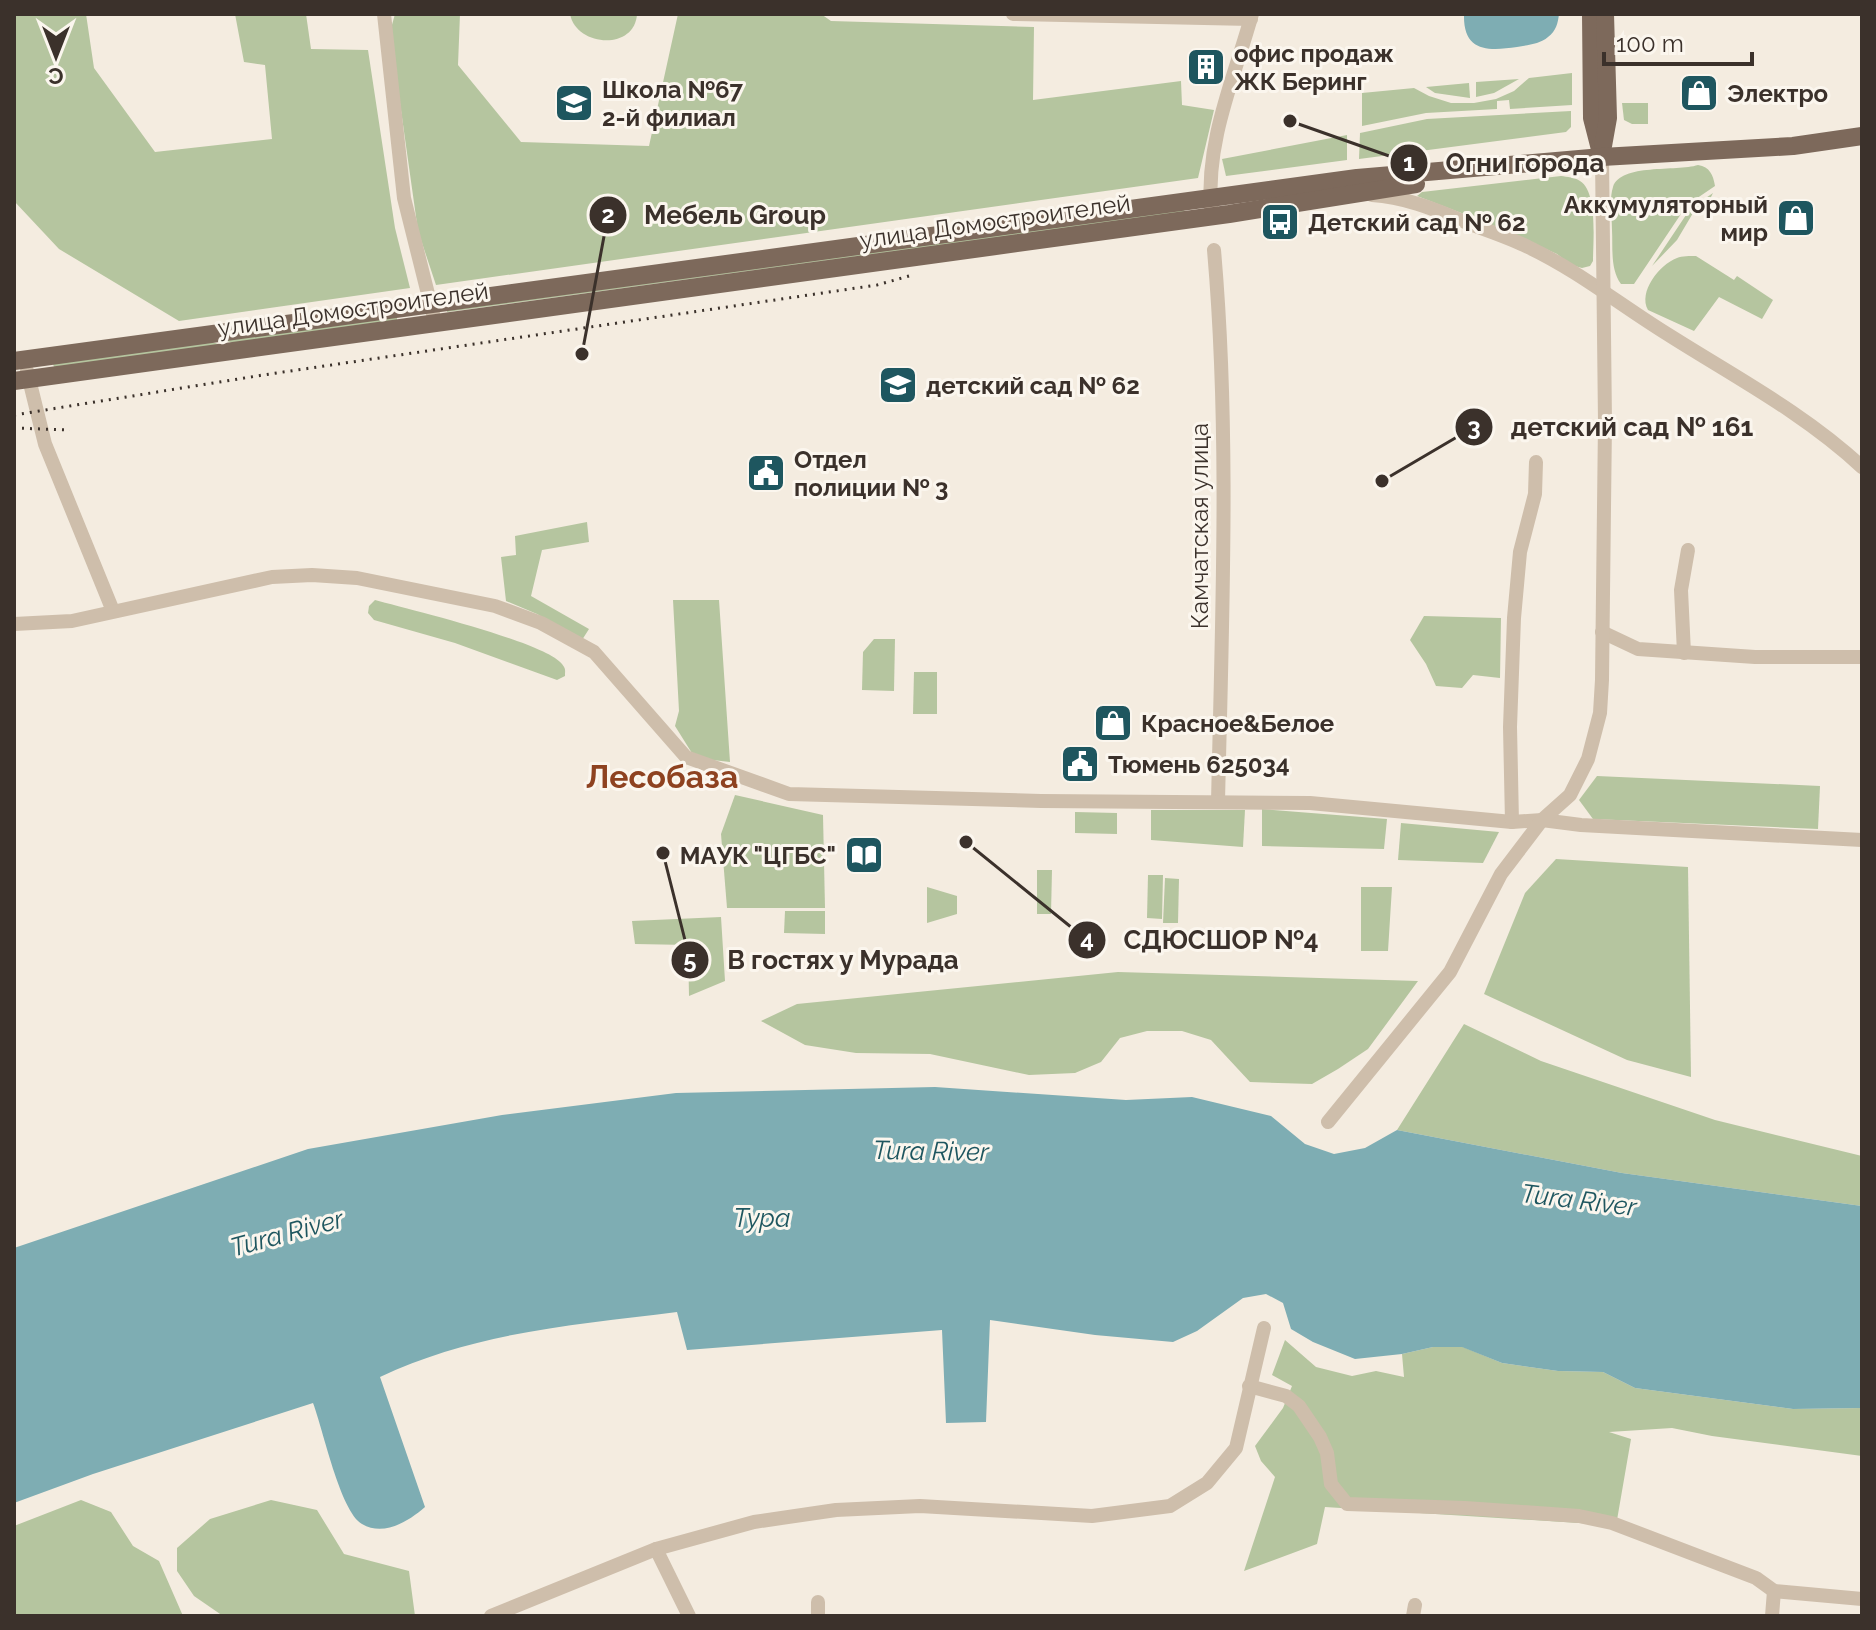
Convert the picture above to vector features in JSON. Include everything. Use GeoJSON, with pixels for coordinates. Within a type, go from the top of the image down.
{"type":"FeatureCollection","features":[{"type":"Feature","properties":{"kind":"main road"},"geometry":{"type":"LineString","coordinates":[[1591,14],[1592,118],[1602,157]]}},
{"type":"Feature","properties":{"kind":"main road"},"geometry":{"type":"LineString","coordinates":[[1602,157],[1608,118],[1605,14]]}},
{"type":"Feature","properties":{"kind":"main road","name":"улица Домостроителей"},"geometry":{"type":"LineString","coordinates":[[21,380],[1211,207],[1357,178],[1602,157],[1793,146],[1862,136]]}},
{"type":"Feature","properties":{"kind":"main road","name":"улица Домостроителей"},"geometry":{"type":"LineString","coordinates":[[20,360],[430,304],[1211,207],[1360,194],[1506,167]]}},
{"type":"Feature","properties":{"kind":"street"},"geometry":{"type":"LineString","coordinates":[[384,14],[404,198],[435,322]]}},
{"type":"Feature","properties":{"kind":"street"},"geometry":{"type":"LineString","coordinates":[[1013,14],[1252,17],[1222,109],[1211,159],[1211,207]]}},
{"type":"Feature","properties":{"kind":"street"},"geometry":{"type":"LineString","coordinates":[[1328,1122],[1450,972],[1501,874],[1542,820],[1570,795],[1588,759],[1600,713],[1602,632],[1605,294],[1602,157]]}},
{"type":"Feature","properties":{"kind":"street"},"geometry":{"type":"LineString","coordinates":[[1360,194],[1399,199],[1528,247],[1797,413],[1862,467]]}},
{"type":"Feature","properties":{"kind":"street","name":"Камчатская улица"},"geometry":{"type":"LineString","coordinates":[[1214,250],[1219,307],[1221,412],[1222,611],[1218,802]]}},
{"type":"Feature","properties":{"kind":"street"},"geometry":{"type":"LineString","coordinates":[[20,360],[21,380],[113,611]]}},
{"type":"Feature","properties":{"kind":"street"},"geometry":{"type":"LineString","coordinates":[[1512,822],[1510,727],[1514,618],[1520,552],[1535,494],[1536,462]]}},
{"type":"Feature","properties":{"kind":"street"},"geometry":{"type":"LineString","coordinates":[[1684,653],[1681,590],[1688,550]]}},
{"type":"Feature","properties":{"kind":"street"},"geometry":{"type":"LineString","coordinates":[[14,624],[72,621],[272,577],[312,575],[380,582],[495,606],[541,623],[594,652],[686,757],[757,784],[800,795],[1310,803],[1512,822],[1542,820],[1581,825],[1862,840]]}},
{"type":"Feature","properties":{"kind":"street"},"geometry":{"type":"LineString","coordinates":[[1602,632],[1638,649],[1862,657]]}},
{"type":"Feature","properties":{"kind":"street"},"geometry":{"type":"LineString","coordinates":[[491,1616],[656,1549],[754,1522],[836,1510],[920,1506],[1092,1516],[1170,1506],[1207,1483],[1236,1448],[1264,1328]]}},
{"type":"Feature","properties":{"kind":"street"},"geometry":{"type":"LineString","coordinates":[[1249,1386],[1286,1396],[1299,1406],[1327,1453],[1331,1484],[1347,1504],[1551,1513],[1612,1523],[1756,1578],[1774,1591],[1862,1599]]}},
{"type":"Feature","properties":{"kind":"street"},"geometry":{"type":"LineString","coordinates":[[656,1549],[689,1616]]}},
{"type":"Feature","properties":{"kind":"street"},"geometry":{"type":"LineString","coordinates":[[1772,1616],[1774,1591]]}},
{"type":"Feature","properties":{"kind":"green space"},"geometry":{"type":"Polygon","coordinates":[[[14,14],[86,14],[94,68],[155,152],[272,139],[265,65],[244,62],[235,14],[306,14],[311,49],[368,50],[395,228],[410,288],[179,321],[59,249],[14,201],[14,14]]]}},
{"type":"Feature","properties":{"kind":"green space"},"geometry":{"type":"Polygon","coordinates":[[[395,14],[460,14],[458,65],[521,142],[649,146],[678,14],[821,14],[831,21],[1034,27],[1033,100],[1181,81],[1182,105],[1214,110],[1198,178],[436,285],[418,231],[390,32],[395,14]]]}},
{"type":"Feature","properties":{"kind":"green space"},"geometry":{"type":"Polygon","coordinates":[[[570,14],[637,14],[634,26],[627,34],[605,40],[583,33],[570,14]]]}},
{"type":"Feature","properties":{"kind":"green space"},"geometry":{"type":"Polygon","coordinates":[[[1572,73],[1572,105],[1510,109],[1509,100],[1497,101],[1497,109],[1426,113],[1362,126],[1362,93],[1414,88],[1451,103],[1474,103],[1496,99],[1514,91],[1529,78],[1572,73]]]}},
{"type":"Feature","properties":{"kind":"green space"},"geometry":{"type":"Polygon","coordinates":[[[1519,79],[1494,93],[1476,97],[1476,82],[1519,79]]]}},
{"type":"Feature","properties":{"kind":"green space"},"geometry":{"type":"Polygon","coordinates":[[[1469,83],[1470,98],[1435,93],[1426,87],[1469,83]]]}},
{"type":"Feature","properties":{"kind":"green space"},"geometry":{"type":"Polygon","coordinates":[[[1622,103],[1648,103],[1648,124],[1632,124],[1624,120],[1622,103]]]}},
{"type":"Feature","properties":{"kind":"green space"},"geometry":{"type":"Polygon","coordinates":[[[1571,111],[1571,127],[1566,132],[1359,159],[1360,133],[1427,119],[1571,111]]]}},
{"type":"Feature","properties":{"kind":"green space"},"geometry":{"type":"Polygon","coordinates":[[[1347,135],[1347,160],[1226,176],[1222,159],[1347,135]]]}},
{"type":"Feature","properties":{"kind":"green space"},"geometry":{"type":"Polygon","coordinates":[[[1698,165],[1710,172],[1715,186],[1687,205],[1634,284],[1621,284],[1613,258],[1611,203],[1613,187],[1618,179],[1638,171],[1698,165]]]}},
{"type":"Feature","properties":{"kind":"green space"},"geometry":{"type":"Polygon","coordinates":[[[1561,176],[1580,181],[1590,195],[1594,230],[1593,261],[1590,266],[1582,268],[1571,265],[1557,254],[1417,196],[1422,192],[1561,176]]]}},
{"type":"Feature","properties":{"kind":"green space"},"geometry":{"type":"Polygon","coordinates":[[[1713,193],[1708,203],[1693,213],[1677,240],[1652,266],[1690,209],[1713,193]]]}},
{"type":"Feature","properties":{"kind":"green space"},"geometry":{"type":"Polygon","coordinates":[[[1185,212],[447,312],[447,309],[1185,212]]]}},
{"type":"Feature","properties":{"kind":"green space"},"geometry":{"type":"Polygon","coordinates":[[[1696,256],[1734,280],[1737,276],[1773,300],[1762,319],[1719,297],[1694,331],[1648,310],[1646,295],[1657,273],[1677,258],[1696,256]]]}},
{"type":"Feature","properties":{"kind":"green space"},"geometry":{"type":"Polygon","coordinates":[[[397,316],[397,320],[236,344],[224,340],[397,316]]]}},
{"type":"Feature","properties":{"kind":"green space"},"geometry":{"type":"Polygon","coordinates":[[[212,342],[224,346],[54,367],[53,364],[212,342]]]}},
{"type":"Feature","properties":{"kind":"green space"},"geometry":{"type":"Polygon","coordinates":[[[587,522],[589,542],[542,550],[531,596],[589,629],[582,640],[537,614],[506,601],[501,557],[516,555],[515,536],[587,522]]]}},
{"type":"Feature","properties":{"kind":"green space"},"geometry":{"type":"Polygon","coordinates":[[[375,600],[530,646],[562,664],[565,676],[557,680],[455,643],[374,620],[368,613],[369,606],[375,600]]]}},
{"type":"Feature","properties":{"kind":"green space"},"geometry":{"type":"Polygon","coordinates":[[[673,600],[719,600],[730,762],[695,758],[675,726],[679,711],[673,600]]]}},
{"type":"Feature","properties":{"kind":"green space"},"geometry":{"type":"Polygon","coordinates":[[[1424,616],[1501,618],[1500,678],[1473,675],[1462,688],[1436,686],[1410,640],[1424,616]]]}},
{"type":"Feature","properties":{"kind":"green space"},"geometry":{"type":"Polygon","coordinates":[[[874,639],[895,639],[894,691],[862,690],[863,652],[874,639]]]}},
{"type":"Feature","properties":{"kind":"green space"},"geometry":{"type":"Polygon","coordinates":[[[914,672],[937,672],[937,714],[913,714],[914,672]]]}},
{"type":"Feature","properties":{"kind":"green space"},"geometry":{"type":"Polygon","coordinates":[[[1597,776],[1820,786],[1818,829],[1593,819],[1579,800],[1597,776]]]}},
{"type":"Feature","properties":{"kind":"green space"},"geometry":{"type":"Polygon","coordinates":[[[735,795],[823,815],[825,908],[727,908],[721,834],[735,795]]]}},
{"type":"Feature","properties":{"kind":"green space"},"geometry":{"type":"Polygon","coordinates":[[[1262,809],[1387,819],[1384,849],[1262,846],[1262,809]]]}},
{"type":"Feature","properties":{"kind":"green space"},"geometry":{"type":"Polygon","coordinates":[[[1151,810],[1245,810],[1243,847],[1151,840],[1151,810]]]}},
{"type":"Feature","properties":{"kind":"green space"},"geometry":{"type":"Polygon","coordinates":[[[1075,812],[1117,813],[1117,834],[1075,833],[1075,812]]]}},
{"type":"Feature","properties":{"kind":"green space"},"geometry":{"type":"Polygon","coordinates":[[[1401,823],[1499,832],[1483,863],[1398,860],[1401,823]]]}},
{"type":"Feature","properties":{"kind":"green space"},"geometry":{"type":"Polygon","coordinates":[[[1556,859],[1688,867],[1691,1077],[1627,1060],[1484,994],[1525,893],[1556,859]]]}},
{"type":"Feature","properties":{"kind":"green space"},"geometry":{"type":"Polygon","coordinates":[[[1037,870],[1052,870],[1051,914],[1037,914],[1037,870]]]}},
{"type":"Feature","properties":{"kind":"green space"},"geometry":{"type":"Polygon","coordinates":[[[1148,875],[1163,875],[1162,919],[1147,918],[1148,875]]]}},
{"type":"Feature","properties":{"kind":"green space"},"geometry":{"type":"Polygon","coordinates":[[[1165,878],[1179,879],[1178,923],[1163,923],[1165,878]]]}},
{"type":"Feature","properties":{"kind":"green space"},"geometry":{"type":"Polygon","coordinates":[[[927,887],[957,896],[957,914],[927,923],[927,887]]]}},
{"type":"Feature","properties":{"kind":"green space"},"geometry":{"type":"Polygon","coordinates":[[[1361,887],[1392,887],[1388,951],[1361,951],[1361,887]]]}},
{"type":"Feature","properties":{"kind":"green space"},"geometry":{"type":"Polygon","coordinates":[[[785,911],[825,911],[825,934],[784,933],[785,911]]]}},
{"type":"Feature","properties":{"kind":"green space"},"geometry":{"type":"Polygon","coordinates":[[[721,917],[725,981],[689,996],[688,945],[635,944],[632,921],[721,917]]]}},
{"type":"Feature","properties":{"kind":"green space"},"geometry":{"type":"Polygon","coordinates":[[[1118,972],[1418,981],[1368,1049],[1312,1084],[1250,1082],[1211,1040],[1182,1031],[1147,1031],[1120,1038],[1101,1062],[1075,1073],[1029,1075],[930,1054],[856,1053],[805,1045],[761,1021],[797,1004],[1118,972]]]}},
{"type":"Feature","properties":{"kind":"green space"},"geometry":{"type":"Polygon","coordinates":[[[1464,1024],[1541,1061],[1715,1120],[1862,1156],[1862,1206],[1622,1173],[1397,1130],[1464,1024]]]}},
{"type":"Feature","properties":{"kind":"green space"},"geometry":{"type":"Polygon","coordinates":[[[1285,1340],[1316,1367],[1352,1376],[1376,1371],[1404,1377],[1402,1354],[1433,1347],[1463,1347],[1502,1363],[1558,1371],[1603,1372],[1635,1388],[1793,1409],[1862,1408],[1862,1456],[1672,1428],[1609,1432],[1631,1439],[1617,1520],[1595,1524],[1325,1507],[1317,1544],[1244,1571],[1275,1477],[1261,1461],[1255,1446],[1283,1408],[1292,1386],[1272,1375],[1285,1340]]]}},
{"type":"Feature","properties":{"kind":"green space"},"geometry":{"type":"Polygon","coordinates":[[[81,1500],[111,1512],[133,1546],[159,1561],[183,1616],[14,1616],[14,1526],[81,1500]]]}},
{"type":"Feature","properties":{"kind":"green space"},"geometry":{"type":"Polygon","coordinates":[[[271,1500],[317,1510],[344,1554],[409,1571],[415,1616],[223,1616],[194,1596],[177,1571],[177,1548],[210,1519],[271,1500]]]}},
{"type":"Feature","properties":{"kind":"water"},"geometry":{"type":"Polygon","coordinates":[[[1464,14],[1559,14],[1551,35],[1538,43],[1496,49],[1473,42],[1468,36],[1464,14]]]}},
{"type":"Feature","properties":{"kind":"water","name":"Тура"},"geometry":{"type":"Polygon","coordinates":[[[935,1087],[1126,1100],[1192,1097],[1271,1116],[1305,1144],[1334,1154],[1365,1148],[1397,1130],[1622,1173],[1862,1206],[1862,1408],[1793,1409],[1635,1388],[1603,1372],[1558,1371],[1502,1363],[1462,1347],[1433,1347],[1355,1359],[1313,1342],[1291,1329],[1283,1303],[1266,1294],[1243,1298],[1197,1331],[1173,1342],[990,1320],[986,1422],[946,1423],[942,1330],[687,1350],[677,1312],[563,1326],[489,1340],[416,1362],[380,1377],[425,1507],[396,1526],[370,1528],[354,1516],[339,1487],[313,1403],[93,1474],[14,1503],[14,1248],[308,1149],[502,1115],[676,1093],[935,1087]]]}},
{"type":"Feature","properties":{"kind":"railway"},"geometry":{"type":"LineString","coordinates":[[14,415],[263,375],[877,285],[909,276]]}},
{"type":"Feature","properties":{"kind":"railway"},"geometry":{"type":"LineString","coordinates":[[14,428],[70,430]]}},
{"type":"Feature","properties":{"kind":"place","name":"офис продаж ЖК Беринг"},"geometry":{"type":"Point","coordinates":[1206,67]}},
{"type":"Feature","properties":{"kind":"place","name":"Электро"},"geometry":{"type":"Point","coordinates":[1699,93]}},
{"type":"Feature","properties":{"kind":"place","name":"Школа №67 2-й филиал"},"geometry":{"type":"Point","coordinates":[574,103]}},
{"type":"Feature","properties":{"kind":"place","name":"Огни города"},"geometry":{"type":"Point","coordinates":[1290,121]}},
{"type":"Feature","properties":{"kind":"place","name":"Аккумуляторный мир"},"geometry":{"type":"Point","coordinates":[1796,218]}},
{"type":"Feature","properties":{"kind":"place","name":"Детский сад № 62"},"geometry":{"type":"Point","coordinates":[1280,222]}},
{"type":"Feature","properties":{"kind":"place","name":"Мебель Group"},"geometry":{"type":"Point","coordinates":[582,354]}},
{"type":"Feature","properties":{"kind":"place","name":"детский сад № 62"},"geometry":{"type":"Point","coordinates":[898,385]}},
{"type":"Feature","properties":{"kind":"place","name":"Отдел полиции № 3"},"geometry":{"type":"Point","coordinates":[766,473]}},
{"type":"Feature","properties":{"kind":"place","name":"детский сад № 161"},"geometry":{"type":"Point","coordinates":[1382,481]}},
{"type":"Feature","properties":{"kind":"place","name":"Красное&Белое"},"geometry":{"type":"Point","coordinates":[1113,723]}},
{"type":"Feature","properties":{"kind":"place","name":"Тюмень 625034"},"geometry":{"type":"Point","coordinates":[1080,764]}},
{"type":"Feature","properties":{"kind":"place","name":"СДЮСШОР №4"},"geometry":{"type":"Point","coordinates":[966,842]}},
{"type":"Feature","properties":{"kind":"place","name":"В гостях у Мурада"},"geometry":{"type":"Point","coordinates":[663,853]}},
{"type":"Feature","properties":{"kind":"place","name":"МАУК \"ЦГБС\""},"geometry":{"type":"Point","coordinates":[864,855]}},
{"type":"Feature","properties":{"kind":"district","name":"Лесобаза"},"geometry":{"type":"Point","coordinates":[662,776]}},
{"type":"Feature","properties":{"kind":"water label","name":"Tura River"},"geometry":{"type":"Point","coordinates":[931,1151]}},
{"type":"Feature","properties":{"kind":"water label","name":"Tura River"},"geometry":{"type":"Point","coordinates":[1579,1200]}},
{"type":"Feature","properties":{"kind":"water label","name":"Tura River"},"geometry":{"type":"Point","coordinates":[287,1233]}}]}
